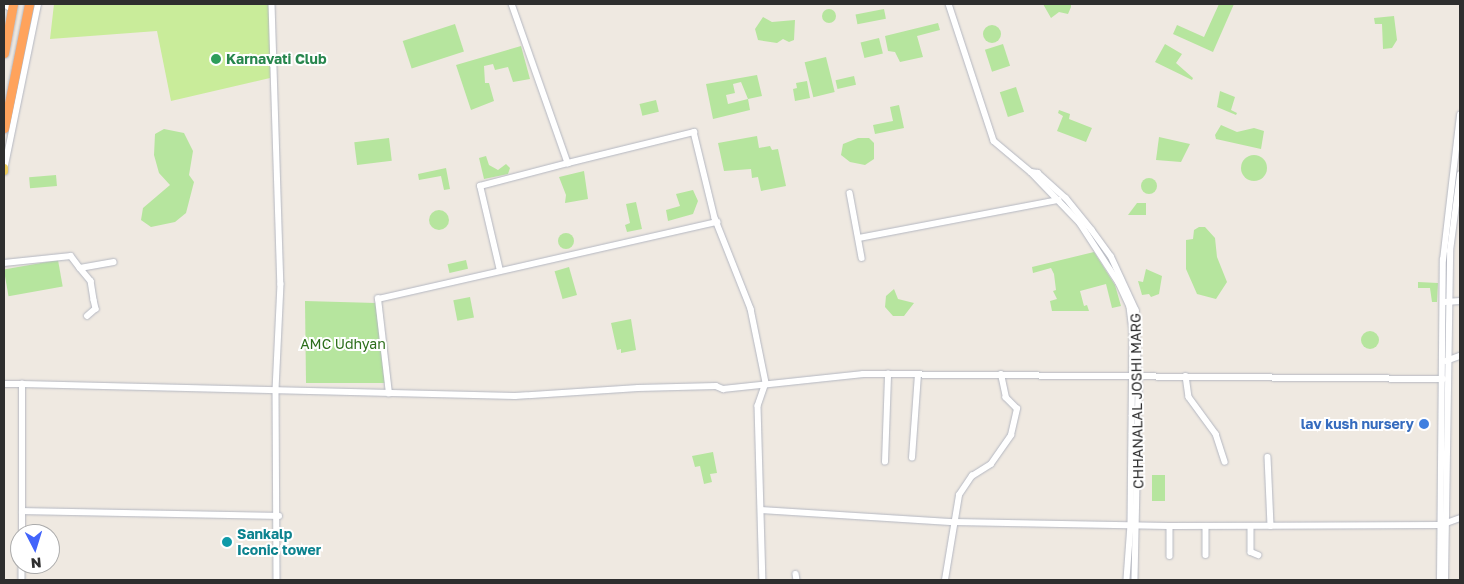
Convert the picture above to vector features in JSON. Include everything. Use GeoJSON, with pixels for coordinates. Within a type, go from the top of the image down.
{"type":"FeatureCollection","features":[{"type":"Feature","properties":{"kind":"highway"},"geometry":{"type":"LineString","coordinates":[[4,128],[29,4]]}},
{"type":"Feature","properties":{"kind":"highway"},"geometry":{"type":"LineString","coordinates":[[4,53],[10,5]]}},
{"type":"Feature","properties":{"kind":"street"},"geometry":{"type":"LineString","coordinates":[[4,170],[38,4]]}},
{"type":"Feature","properties":{"kind":"street"},"geometry":{"type":"LineString","coordinates":[[272,4],[281,284],[276,389],[279,516],[278,580]]}},
{"type":"Feature","properties":{"kind":"street"},"geometry":{"type":"LineString","coordinates":[[512,4],[568,163]]}},
{"type":"Feature","properties":{"kind":"street","name":"CHHANALAL JOSHI MARG"},"geometry":{"type":"LineString","coordinates":[[949,4],[992,137],[999,148],[1031,172],[1058,200],[1100,251],[1132,306],[1135,580]]}},
{"type":"Feature","properties":{"kind":"street"},"geometry":{"type":"LineString","coordinates":[[1440,580],[1446,361],[1442,260],[1460,115]]}},
{"type":"Feature","properties":{"kind":"street"},"geometry":{"type":"LineString","coordinates":[[500,271],[480,186],[694,132],[717,222],[751,310],[766,383],[758,406],[763,580]]}},
{"type":"Feature","properties":{"kind":"street","name":"CHHANALAL JOSHI MARG"},"geometry":{"type":"LineString","coordinates":[[1031,172],[1038,173],[1066,198],[1092,230],[1111,256],[1132,306],[1139,376],[1135,525],[1127,580]]}},
{"type":"Feature","properties":{"kind":"street"},"geometry":{"type":"LineString","coordinates":[[1445,302],[1460,175]]}},
{"type":"Feature","properties":{"kind":"street"},"geometry":{"type":"LineString","coordinates":[[850,193],[862,258]]}},
{"type":"Feature","properties":{"kind":"street"},"geometry":{"type":"LineString","coordinates":[[859,238],[1058,200]]}},
{"type":"Feature","properties":{"kind":"street"},"geometry":{"type":"LineString","coordinates":[[389,394],[378,299],[717,222]]}},
{"type":"Feature","properties":{"kind":"street"},"geometry":{"type":"LineString","coordinates":[[4,263],[71,256],[91,281],[96,309],[88,316]]}},
{"type":"Feature","properties":{"kind":"street"},"geometry":{"type":"LineString","coordinates":[[80,268],[113,262]]}},
{"type":"Feature","properties":{"kind":"street"},"geometry":{"type":"LineString","coordinates":[[1445,302],[1460,301]]}},
{"type":"Feature","properties":{"kind":"street"},"geometry":{"type":"LineString","coordinates":[[1446,361],[1460,356]]}},
{"type":"Feature","properties":{"kind":"street"},"geometry":{"type":"LineString","coordinates":[[1445,580],[1443,379],[1446,361]]}},
{"type":"Feature","properties":{"kind":"street"},"geometry":{"type":"LineString","coordinates":[[885,462],[888,374]]}},
{"type":"Feature","properties":{"kind":"street"},"geometry":{"type":"LineString","coordinates":[[4,384],[515,396],[648,388],[716,386],[723,389],[766,383],[888,374],[1443,379]]}},
{"type":"Feature","properties":{"kind":"street"},"geometry":{"type":"LineString","coordinates":[[912,458],[918,375]]}},
{"type":"Feature","properties":{"kind":"street"},"geometry":{"type":"LineString","coordinates":[[945,580],[959,495],[972,476],[991,464],[1011,435],[1017,409],[1006,398],[1001,376]]}},
{"type":"Feature","properties":{"kind":"street"},"geometry":{"type":"LineString","coordinates":[[1186,376],[1189,397],[1216,434],[1225,462]]}},
{"type":"Feature","properties":{"kind":"street"},"geometry":{"type":"LineString","coordinates":[[22,384],[22,524]]}},
{"type":"Feature","properties":{"kind":"street"},"geometry":{"type":"LineString","coordinates":[[1268,457],[1271,526]]}},
{"type":"Feature","properties":{"kind":"street"},"geometry":{"type":"LineString","coordinates":[[761,510],[954,522],[1170,526],[1443,525],[1460,518]]}},
{"type":"Feature","properties":{"kind":"street"},"geometry":{"type":"LineString","coordinates":[[22,512],[279,516]]}},
{"type":"Feature","properties":{"kind":"street"},"geometry":{"type":"LineString","coordinates":[[1170,526],[1170,556]]}},
{"type":"Feature","properties":{"kind":"street"},"geometry":{"type":"LineString","coordinates":[[1206,526],[1206,555]]}},
{"type":"Feature","properties":{"kind":"street"},"geometry":{"type":"LineString","coordinates":[[1250,526],[1251,552],[1258,555]]}},
{"type":"Feature","properties":{"kind":"green space","name":"Karnavati Club"},"geometry":{"type":"Polygon","coordinates":[[[54,4],[270,4],[270,78],[171,101],[157,31],[50,39],[54,4]]]}},
{"type":"Feature","properties":{"kind":"green space"},"geometry":{"type":"Polygon","coordinates":[[[1043,4],[1071,4],[1071,7],[1068,14],[1059,12],[1051,18],[1043,4]]]}},
{"type":"Feature","properties":{"kind":"green space"},"geometry":{"type":"Polygon","coordinates":[[[1219,4],[1234,4],[1213,52],[1173,34],[1177,25],[1204,37],[1219,4]]]}},
{"type":"Feature","properties":{"kind":"green space"},"geometry":{"type":"Polygon","coordinates":[[[826,9],[832,9],[836,16],[832,23],[826,23],[822,19],[822,13],[826,9]]]}},
{"type":"Feature","properties":{"kind":"green space"},"geometry":{"type":"Polygon","coordinates":[[[884,9],[886,19],[857,24],[856,15],[884,9]]]}},
{"type":"Feature","properties":{"kind":"green space"},"geometry":{"type":"Polygon","coordinates":[[[1394,16],[1397,40],[1392,48],[1383,49],[1382,24],[1375,24],[1374,18],[1394,16]]]}},
{"type":"Feature","properties":{"kind":"green space"},"geometry":{"type":"Polygon","coordinates":[[[763,17],[772,22],[795,20],[794,40],[789,42],[783,39],[777,43],[758,40],[755,29],[763,17]]]}},
{"type":"Feature","properties":{"kind":"green space"},"geometry":{"type":"Polygon","coordinates":[[[938,23],[940,30],[917,36],[923,57],[900,62],[895,52],[888,51],[885,36],[938,23]]]}},
{"type":"Feature","properties":{"kind":"green space"},"geometry":{"type":"Polygon","coordinates":[[[455,24],[464,52],[412,69],[403,41],[455,24]]]}},
{"type":"Feature","properties":{"kind":"green space"},"geometry":{"type":"Polygon","coordinates":[[[992,25],[998,28],[1001,34],[998,40],[992,43],[986,40],[983,34],[986,28],[992,25]]]}},
{"type":"Feature","properties":{"kind":"green space"},"geometry":{"type":"Polygon","coordinates":[[[879,38],[883,54],[864,58],[861,43],[879,38]]]}},
{"type":"Feature","properties":{"kind":"green space"},"geometry":{"type":"Polygon","coordinates":[[[1003,44],[1010,66],[992,72],[985,50],[1003,44]]]}},
{"type":"Feature","properties":{"kind":"green space"},"geometry":{"type":"Polygon","coordinates":[[[1165,44],[1182,54],[1176,63],[1193,78],[1192,80],[1155,62],[1165,44]]]}},
{"type":"Feature","properties":{"kind":"green space"},"geometry":{"type":"Polygon","coordinates":[[[521,46],[530,79],[513,82],[508,67],[495,70],[493,64],[484,66],[485,83],[489,83],[494,101],[471,110],[456,65],[521,46]]]}},
{"type":"Feature","properties":{"kind":"green space"},"geometry":{"type":"Polygon","coordinates":[[[826,57],[835,92],[813,97],[805,62],[826,57]]]}},
{"type":"Feature","properties":{"kind":"green space"},"geometry":{"type":"Polygon","coordinates":[[[757,75],[762,96],[748,99],[750,110],[713,119],[706,84],[757,75]],[[741,82],[733,84],[735,93],[726,95],[728,104],[748,99],[741,82]]]}},
{"type":"Feature","properties":{"kind":"green space"},"geometry":{"type":"Polygon","coordinates":[[[854,76],[856,85],[838,89],[835,80],[854,76]]]}},
{"type":"Feature","properties":{"kind":"green space"},"geometry":{"type":"Polygon","coordinates":[[[807,81],[810,98],[795,101],[793,89],[797,88],[796,83],[807,81]]]}},
{"type":"Feature","properties":{"kind":"green space"},"geometry":{"type":"Polygon","coordinates":[[[1016,87],[1024,112],[1008,117],[1000,92],[1016,87]]]}},
{"type":"Feature","properties":{"kind":"green space"},"geometry":{"type":"Polygon","coordinates":[[[1220,91],[1235,97],[1231,110],[1237,113],[1236,115],[1217,107],[1220,91]]]}},
{"type":"Feature","properties":{"kind":"green space"},"geometry":{"type":"Polygon","coordinates":[[[656,100],[659,112],[642,116],[640,104],[656,100]]]}},
{"type":"Feature","properties":{"kind":"green space"},"geometry":{"type":"Polygon","coordinates":[[[899,105],[904,128],[875,134],[873,125],[893,121],[890,107],[899,105]]]}},
{"type":"Feature","properties":{"kind":"green space"},"geometry":{"type":"Polygon","coordinates":[[[1059,110],[1070,114],[1069,119],[1092,128],[1086,142],[1057,131],[1063,116],[1058,113],[1059,110]]]}},
{"type":"Feature","properties":{"kind":"green space"},"geometry":{"type":"Polygon","coordinates":[[[1221,125],[1237,132],[1254,128],[1264,131],[1261,149],[1216,139],[1215,135],[1221,125]]]}},
{"type":"Feature","properties":{"kind":"green space"},"geometry":{"type":"Polygon","coordinates":[[[164,129],[184,133],[193,151],[189,175],[194,182],[186,213],[175,222],[151,227],[141,220],[143,208],[170,185],[159,173],[154,155],[155,134],[164,129]]]}},
{"type":"Feature","properties":{"kind":"green space"},"geometry":{"type":"Polygon","coordinates":[[[757,136],[759,148],[770,146],[772,150],[778,149],[786,186],[761,191],[758,177],[752,178],[751,169],[724,171],[718,143],[757,136]]]}},
{"type":"Feature","properties":{"kind":"green space"},"geometry":{"type":"Polygon","coordinates":[[[1159,137],[1190,144],[1181,162],[1156,160],[1159,137]]]}},
{"type":"Feature","properties":{"kind":"green space"},"geometry":{"type":"Polygon","coordinates":[[[389,138],[392,161],[357,165],[354,142],[389,138]]]}},
{"type":"Feature","properties":{"kind":"green space"},"geometry":{"type":"Polygon","coordinates":[[[858,138],[869,138],[874,143],[874,159],[865,165],[850,162],[841,155],[843,144],[858,138]]]}},
{"type":"Feature","properties":{"kind":"green space"},"geometry":{"type":"Polygon","coordinates":[[[1254,155],[1263,159],[1267,168],[1263,177],[1254,181],[1245,177],[1241,168],[1245,159],[1254,155]]]}},
{"type":"Feature","properties":{"kind":"green space"},"geometry":{"type":"Polygon","coordinates":[[[486,156],[489,165],[498,170],[506,164],[510,168],[508,174],[484,179],[479,158],[486,156]]]}},
{"type":"Feature","properties":{"kind":"green space"},"geometry":{"type":"Polygon","coordinates":[[[446,168],[450,189],[444,190],[441,176],[419,180],[418,174],[446,168]]]}},
{"type":"Feature","properties":{"kind":"green space"},"geometry":{"type":"Polygon","coordinates":[[[584,171],[588,199],[565,203],[566,195],[559,177],[584,171]]]}},
{"type":"Feature","properties":{"kind":"green space"},"geometry":{"type":"Polygon","coordinates":[[[56,175],[57,186],[30,188],[29,177],[56,175]]]}},
{"type":"Feature","properties":{"kind":"green space"},"geometry":{"type":"Polygon","coordinates":[[[1149,178],[1155,180],[1157,186],[1155,192],[1149,194],[1143,192],[1141,186],[1143,180],[1149,178]]]}},
{"type":"Feature","properties":{"kind":"green space"},"geometry":{"type":"Polygon","coordinates":[[[693,190],[698,201],[693,214],[668,221],[666,210],[680,206],[676,194],[693,190]]]}},
{"type":"Feature","properties":{"kind":"green space"},"geometry":{"type":"Polygon","coordinates":[[[636,202],[642,229],[627,232],[625,225],[630,223],[626,204],[636,202]]]}},
{"type":"Feature","properties":{"kind":"green space"},"geometry":{"type":"Polygon","coordinates":[[[1137,203],[1146,203],[1146,215],[1128,215],[1137,203]]]}},
{"type":"Feature","properties":{"kind":"green space"},"geometry":{"type":"Polygon","coordinates":[[[439,210],[446,213],[449,220],[446,227],[439,230],[432,227],[429,220],[432,213],[439,210]]]}},
{"type":"Feature","properties":{"kind":"green space"},"geometry":{"type":"Polygon","coordinates":[[[1199,227],[1205,227],[1215,238],[1217,257],[1227,282],[1216,299],[1197,294],[1186,269],[1186,240],[1193,239],[1194,230],[1199,227]]]}},
{"type":"Feature","properties":{"kind":"green space"},"geometry":{"type":"Polygon","coordinates":[[[566,233],[572,235],[574,241],[572,247],[566,249],[560,247],[558,241],[560,235],[566,233]]]}},
{"type":"Feature","properties":{"kind":"green space"},"geometry":{"type":"Polygon","coordinates":[[[1094,252],[1115,285],[1121,306],[1112,308],[1106,284],[1080,291],[1084,306],[1087,305],[1089,311],[1052,311],[1050,301],[1057,299],[1053,291],[1056,290],[1054,274],[1051,268],[1033,273],[1032,267],[1094,252]]]}},
{"type":"Feature","properties":{"kind":"green space"},"geometry":{"type":"Polygon","coordinates":[[[58,260],[63,287],[9,296],[4,270],[58,260]]]}},
{"type":"Feature","properties":{"kind":"green space"},"geometry":{"type":"Polygon","coordinates":[[[466,260],[468,269],[450,273],[447,264],[466,260]]]}},
{"type":"Feature","properties":{"kind":"green space"},"geometry":{"type":"Polygon","coordinates":[[[569,267],[577,295],[563,299],[555,271],[569,267]]]}},
{"type":"Feature","properties":{"kind":"green space"},"geometry":{"type":"Polygon","coordinates":[[[1146,269],[1162,276],[1159,294],[1151,297],[1149,294],[1142,295],[1138,281],[1143,282],[1146,269]]]}},
{"type":"Feature","properties":{"kind":"green space"},"geometry":{"type":"Polygon","coordinates":[[[1418,282],[1438,283],[1437,302],[1432,302],[1430,288],[1418,288],[1418,282]]]}},
{"type":"Feature","properties":{"kind":"green space"},"geometry":{"type":"Polygon","coordinates":[[[894,289],[898,299],[914,303],[904,316],[893,316],[885,307],[886,296],[894,289]]]}},
{"type":"Feature","properties":{"kind":"green space"},"geometry":{"type":"Polygon","coordinates":[[[470,297],[474,318],[457,321],[453,300],[470,297]]]}},
{"type":"Feature","properties":{"kind":"green space","name":"AMC Udhyan"},"geometry":{"type":"Polygon","coordinates":[[[305,301],[376,303],[385,383],[306,383],[305,301]]]}},
{"type":"Feature","properties":{"kind":"green space"},"geometry":{"type":"Polygon","coordinates":[[[631,319],[636,350],[621,353],[621,349],[617,350],[611,323],[631,319]]]}},
{"type":"Feature","properties":{"kind":"green space"},"geometry":{"type":"Polygon","coordinates":[[[1370,331],[1376,334],[1379,340],[1376,346],[1370,349],[1364,346],[1361,340],[1364,334],[1370,331]]]}},
{"type":"Feature","properties":{"kind":"green space"},"geometry":{"type":"Polygon","coordinates":[[[713,452],[717,473],[710,474],[712,482],[704,484],[700,466],[695,467],[692,456],[713,452]]]}},
{"type":"Feature","properties":{"kind":"green space"},"geometry":{"type":"Polygon","coordinates":[[[1152,475],[1165,475],[1165,501],[1152,501],[1152,475]]]}},
{"type":"Feature","properties":{"kind":"place","name":"Karnavati Club"},"geometry":{"type":"Point","coordinates":[216,59]}},
{"type":"Feature","properties":{"kind":"place","name":"lav kush nursery"},"geometry":{"type":"Point","coordinates":[1424,424]}},
{"type":"Feature","properties":{"kind":"place","name":"Sankalp Iconic tower"},"geometry":{"type":"Point","coordinates":[227,542]}}]}
